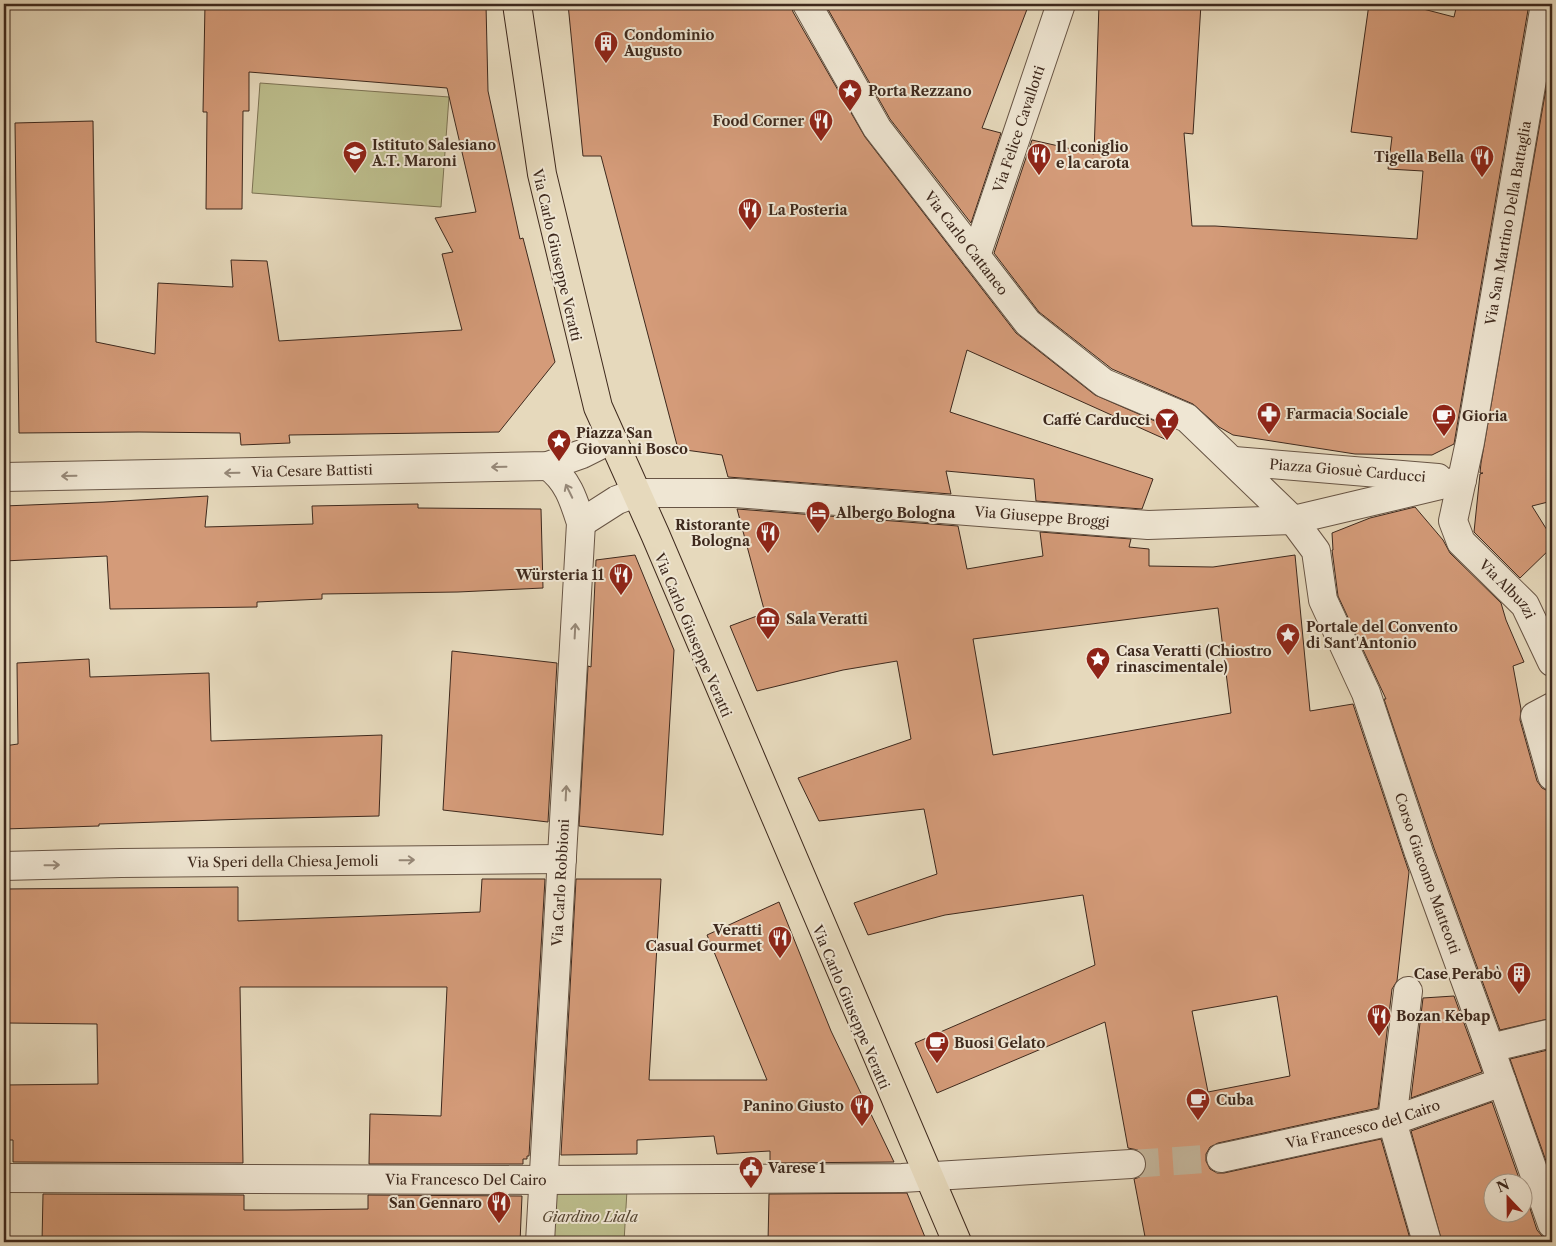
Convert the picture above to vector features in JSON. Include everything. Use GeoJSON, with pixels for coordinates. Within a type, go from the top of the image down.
{"type":"FeatureCollection","features":[{"type":"Feature","properties":{"kind":"main road","name":"Via Carlo Giuseppe Veratti"},"geometry":{"type":"LineString","coordinates":[[517,4],[542,174],[598,407],[633,493],[655,534],[926,1177],[957,1242]]}},
{"type":"Feature","properties":{"kind":"street","name":"Via Carlo Giuseppe Veratti"},"geometry":{"type":"LineString","coordinates":[[510,4],[537,175],[594,409],[610,440]]}},
{"type":"Feature","properties":{"kind":"street","name":"Via Carlo Cattaneo"},"geometry":{"type":"LineString","coordinates":[[807,4],[877,128],[1028,323],[1104,383],[1187,418]]}},
{"type":"Feature","properties":{"kind":"street","name":"Via Felice Cavallotti"},"geometry":{"type":"LineString","coordinates":[[976,256],[1061,4]]}},
{"type":"Feature","properties":{"kind":"street","name":"Via San Martino Della Battaglia"},"geometry":{"type":"LineString","coordinates":[[1462,480],[1545,4]]}},
{"type":"Feature","properties":{"kind":"street","name":"Piazza Giosuè Carducci"},"geometry":{"type":"LineString","coordinates":[[1187,418],[1234,460],[1293,520],[1316,551]]}},
{"type":"Feature","properties":{"kind":"street","name":"Via Cesare Battisti"},"geometry":{"type":"LineString","coordinates":[[4,477],[548,466],[582,454],[610,440]]}},
{"type":"Feature","properties":{"kind":"street","name":"Piazza Giosuè Carducci"},"geometry":{"type":"LineString","coordinates":[[1234,460],[1462,480]]}},
{"type":"Feature","properties":{"kind":"street"},"geometry":{"type":"LineString","coordinates":[[548,466],[565,483],[581,523],[617,500],[633,493]]}},
{"type":"Feature","properties":{"kind":"street","name":"Piazza Giosuè Carducci"},"geometry":{"type":"LineString","coordinates":[[1148,525],[1293,520],[1462,480]]}},
{"type":"Feature","properties":{"kind":"street","name":"Via Albuzzi"},"geometry":{"type":"LineString","coordinates":[[1462,480],[1453,522],[1461,542],[1525,604],[1552,662]]}},
{"type":"Feature","properties":{"kind":"street","name":"Via Giuseppe Broggi"},"geometry":{"type":"LineString","coordinates":[[633,493],[735,493],[1148,525]]}},
{"type":"Feature","properties":{"kind":"street","name":"Via Carlo Robbioni"},"geometry":{"type":"LineString","coordinates":[[540,1242],[581,523]]}},
{"type":"Feature","properties":{"kind":"street","name":"Corso Giacomo Matteotti"},"geometry":{"type":"LineString","coordinates":[[1316,551],[1323,600],[1366,694],[1419,853],[1552,1224]]}},
{"type":"Feature","properties":{"kind":"street"},"geometry":{"type":"LineString","coordinates":[[1552,707],[1535,716],[1552,776]]}},
{"type":"Feature","properties":{"kind":"street","name":"Via Speri della Chiesa Jemoli"},"geometry":{"type":"LineString","coordinates":[[4,866],[121,863],[562,859]]}},
{"type":"Feature","properties":{"kind":"street"},"geometry":{"type":"LineString","coordinates":[[1408,991],[1392,1121],[1427,1242]]}},
{"type":"Feature","properties":{"kind":"street"},"geometry":{"type":"LineString","coordinates":[[1490,1048],[1552,1033]]}},
{"type":"Feature","properties":{"kind":"street","name":"Via Francesco del Cairo"},"geometry":{"type":"LineString","coordinates":[[1221,1158],[1392,1121],[1502,1082]]}},
{"type":"Feature","properties":{"kind":"street"},"geometry":{"type":"LineString","coordinates":[[926,1177],[1131,1164]]}},
{"type":"Feature","properties":{"kind":"street","name":"Via Carlo Giuseppe Veratti"},"geometry":{"type":"LineString","coordinates":[[926,1177],[952,1242]]}},
{"type":"Feature","properties":{"kind":"street","name":"Via Francesco Del Cairo"},"geometry":{"type":"LineString","coordinates":[[4,1178],[543,1180],[926,1177]]}},
{"type":"Feature","properties":{"kind":"green space"},"geometry":{"type":"Polygon","coordinates":[[[260,83],[449,97],[441,207],[252,193],[260,83]]]}},
{"type":"Feature","properties":{"kind":"green space","name":"Giardino Liala"},"geometry":{"type":"Polygon","coordinates":[[[627,1190],[624,1242],[553,1242],[556,1192],[627,1190]]]}},
{"type":"Feature","properties":{"kind":"building"},"geometry":{"type":"Polygon","coordinates":[[[205,4],[486,5],[488,91],[520,239],[523,238],[555,362],[499,432],[289,435],[290,443],[241,445],[240,433],[19,433],[15,123],[93,121],[96,342],[155,354],[158,283],[233,287],[231,260],[267,261],[279,341],[462,330],[442,254],[453,252],[435,218],[476,212],[447,88],[249,72],[249,111],[243,111],[242,209],[206,209],[207,112],[203,112],[205,4]]]}},
{"type":"Feature","properties":{"kind":"building"},"geometry":{"type":"Polygon","coordinates":[[[568,4],[791,4],[793,12],[865,137],[1016,333],[1095,395],[1171,428],[1167,440],[967,350],[950,412],[1153,479],[1142,509],[1036,501],[1034,479],[946,471],[951,494],[728,477],[722,455],[678,449],[601,156],[583,156],[568,4]]]}},
{"type":"Feature","properties":{"kind":"building"},"geometry":{"type":"Polygon","coordinates":[[[825,4],[1029,4],[982,128],[1001,133],[971,223],[890,119],[825,4]]]}},
{"type":"Feature","properties":{"kind":"building"},"geometry":{"type":"Polygon","coordinates":[[[1099,4],[1201,4],[1193,134],[1184,133],[1192,226],[1417,239],[1423,171],[1388,169],[1392,137],[1351,132],[1369,4],[1404,4],[1454,17],[1457,4],[1529,4],[1454,444],[1432,455],[1355,454],[1233,435],[1219,427],[1193,404],[1112,369],[1039,312],[994,253],[1032,140],[1094,154],[1099,4]]]}},
{"type":"Feature","properties":{"kind":"building"},"geometry":{"type":"Polygon","coordinates":[[[1552,54],[1552,501],[1532,506],[1552,538],[1552,547],[1520,578],[1474,532],[1480,474],[1483,473],[1480,473],[1481,463],[1552,54]]]}},
{"type":"Feature","properties":{"kind":"building"},"geometry":{"type":"Polygon","coordinates":[[[208,496],[205,527],[313,524],[312,506],[418,504],[418,508],[541,509],[543,588],[458,592],[322,594],[322,599],[257,602],[257,607],[110,609],[107,556],[4,561],[4,506],[208,496]]]}},
{"type":"Feature","properties":{"kind":"building"},"geometry":{"type":"Polygon","coordinates":[[[1415,507],[1443,540],[1450,553],[1501,603],[1506,620],[1524,662],[1513,666],[1521,709],[1520,720],[1537,781],[1542,788],[1552,791],[1552,1018],[1500,1030],[1434,848],[1384,699],[1386,699],[1338,596],[1332,550],[1332,533],[1370,518],[1415,507]]]}},
{"type":"Feature","properties":{"kind":"building"},"geometry":{"type":"Polygon","coordinates":[[[737,509],[958,526],[967,569],[1043,556],[1040,532],[1131,539],[1129,547],[1149,549],[1149,566],[1213,567],[1295,555],[1310,711],[1353,704],[1409,872],[1397,981],[1392,989],[1378,1108],[1218,1143],[1210,1147],[1206,1154],[1206,1161],[1210,1169],[1217,1173],[1224,1173],[1381,1139],[1411,1242],[1146,1242],[1134,1179],[1140,1177],[1145,1171],[1146,1163],[1144,1156],[1138,1150],[1128,1148],[1105,1022],[937,1093],[915,1043],[1095,965],[1083,895],[945,915],[868,935],[854,903],[937,874],[924,809],[819,821],[798,778],[911,739],[897,661],[843,670],[757,691],[730,626],[765,613],[737,509]],[[1218,608],[973,639],[993,755],[1231,713],[1218,608]],[[1277,996],[1192,1011],[1208,1092],[1290,1076],[1277,996]]]}},
{"type":"Feature","properties":{"kind":"building"},"geometry":{"type":"Polygon","coordinates":[[[635,555],[674,650],[663,835],[579,826],[588,666],[591,667],[596,560],[635,555]]]}},
{"type":"Feature","properties":{"kind":"building"},"geometry":{"type":"Polygon","coordinates":[[[452,651],[557,663],[548,822],[443,810],[452,651]]]}},
{"type":"Feature","properties":{"kind":"building"},"geometry":{"type":"Polygon","coordinates":[[[89,659],[90,677],[209,673],[211,741],[382,735],[379,816],[99,824],[99,826],[4,829],[4,746],[18,744],[17,663],[89,659]]]}},
{"type":"Feature","properties":{"kind":"building"},"geometry":{"type":"Polygon","coordinates":[[[482,879],[545,879],[529,1156],[527,1156],[527,1159],[523,1159],[523,1164],[369,1164],[370,1114],[441,1116],[447,987],[240,987],[243,1163],[13,1162],[13,1140],[4,1140],[4,1085],[98,1084],[97,1024],[7,1023],[8,964],[4,964],[4,889],[238,887],[238,921],[480,912],[482,879]]]}},
{"type":"Feature","properties":{"kind":"building"},"geometry":{"type":"Polygon","coordinates":[[[576,879],[661,879],[649,1080],[767,1080],[707,935],[779,902],[831,1031],[894,1162],[770,1163],[770,1151],[717,1154],[714,1136],[637,1140],[637,1154],[561,1155],[576,879]]]}},
{"type":"Feature","properties":{"kind":"building"},"geometry":{"type":"Polygon","coordinates":[[[1454,996],[1482,1072],[1411,1098],[1423,998],[1454,996]]]}},
{"type":"Feature","properties":{"kind":"building"},"geometry":{"type":"Polygon","coordinates":[[[1552,1049],[1552,1178],[1510,1059],[1552,1049]]]}},
{"type":"Feature","properties":{"kind":"building"},"geometry":{"type":"Polygon","coordinates":[[[1492,1102],[1517,1174],[1484,1174],[1484,1224],[1534,1224],[1534,1221],[1537,1230],[1542,1236],[1552,1239],[1552,1242],[1442,1242],[1411,1131],[1492,1102]]]}},
{"type":"Feature","properties":{"kind":"building"},"geometry":{"type":"Polygon","coordinates":[[[907,1193],[927,1242],[768,1242],[769,1194],[907,1193]]]}},
{"type":"Feature","properties":{"kind":"building"},"geometry":{"type":"Polygon","coordinates":[[[43,1194],[244,1195],[244,1210],[368,1209],[368,1195],[522,1196],[520,1242],[42,1242],[43,1194]]]}},
{"type":"Feature","properties":{"kind":"tunnel"},"geometry":{"type":"LineString","coordinates":[[1131,1164],[1221,1158]]}},
{"type":"Feature","properties":{"kind":"place","name":"Condominio Augusto"},"geometry":{"type":"Point","coordinates":[606,64]}},
{"type":"Feature","properties":{"kind":"place","name":"Porta Rezzano"},"geometry":{"type":"Point","coordinates":[850,112]}},
{"type":"Feature","properties":{"kind":"place","name":"Food Corner"},"geometry":{"type":"Point","coordinates":[821,142]}},
{"type":"Feature","properties":{"kind":"place","name":"Istituto Salesiano A.T. Maroni"},"geometry":{"type":"Point","coordinates":[355,174]}},
{"type":"Feature","properties":{"kind":"place","name":"Il coniglio e la carota"},"geometry":{"type":"Point","coordinates":[1039,176]}},
{"type":"Feature","properties":{"kind":"place","name":"Tigella Bella"},"geometry":{"type":"Point","coordinates":[1482,178]}},
{"type":"Feature","properties":{"kind":"place","name":"La Posteria"},"geometry":{"type":"Point","coordinates":[750,231]}},
{"type":"Feature","properties":{"kind":"place","name":"Farmacia Sociale"},"geometry":{"type":"Point","coordinates":[1269,435]}},
{"type":"Feature","properties":{"kind":"place","name":"Gioria"},"geometry":{"type":"Point","coordinates":[1444,437]}},
{"type":"Feature","properties":{"kind":"place","name":"Caffé Carducci"},"geometry":{"type":"Point","coordinates":[1167,441]}},
{"type":"Feature","properties":{"kind":"place","name":"Piazza San Giovanni Bosco"},"geometry":{"type":"Point","coordinates":[559,462]}},
{"type":"Feature","properties":{"kind":"place","name":"Albergo Bologna"},"geometry":{"type":"Point","coordinates":[818,534]}},
{"type":"Feature","properties":{"kind":"place","name":"Ristorante Bologna"},"geometry":{"type":"Point","coordinates":[768,554]}},
{"type":"Feature","properties":{"kind":"place","name":"Würsteria 11"},"geometry":{"type":"Point","coordinates":[621,596]}},
{"type":"Feature","properties":{"kind":"place","name":"Sala Veratti"},"geometry":{"type":"Point","coordinates":[768,640]}},
{"type":"Feature","properties":{"kind":"place","name":"Portale del Convento di Sant'Antonio"},"geometry":{"type":"Point","coordinates":[1288,656]}},
{"type":"Feature","properties":{"kind":"place","name":"Casa Veratti (Chiostro rinascimentale)"},"geometry":{"type":"Point","coordinates":[1098,680]}},
{"type":"Feature","properties":{"kind":"place","name":"Veratti Casual Gourmet"},"geometry":{"type":"Point","coordinates":[780,959]}},
{"type":"Feature","properties":{"kind":"place","name":"Case Perabò"},"geometry":{"type":"Point","coordinates":[1519,995]}},
{"type":"Feature","properties":{"kind":"place","name":"Bozan Kebap"},"geometry":{"type":"Point","coordinates":[1379,1037]}},
{"type":"Feature","properties":{"kind":"place","name":"Buosi Gelato"},"geometry":{"type":"Point","coordinates":[937,1064]}},
{"type":"Feature","properties":{"kind":"place","name":"Cuba"},"geometry":{"type":"Point","coordinates":[1198,1121]}},
{"type":"Feature","properties":{"kind":"place","name":"Panino Giusto"},"geometry":{"type":"Point","coordinates":[862,1127]}},
{"type":"Feature","properties":{"kind":"place","name":"Varese 1"},"geometry":{"type":"Point","coordinates":[751,1189]}},
{"type":"Feature","properties":{"kind":"place","name":"San Gennaro"},"geometry":{"type":"Point","coordinates":[499,1224]}}]}
